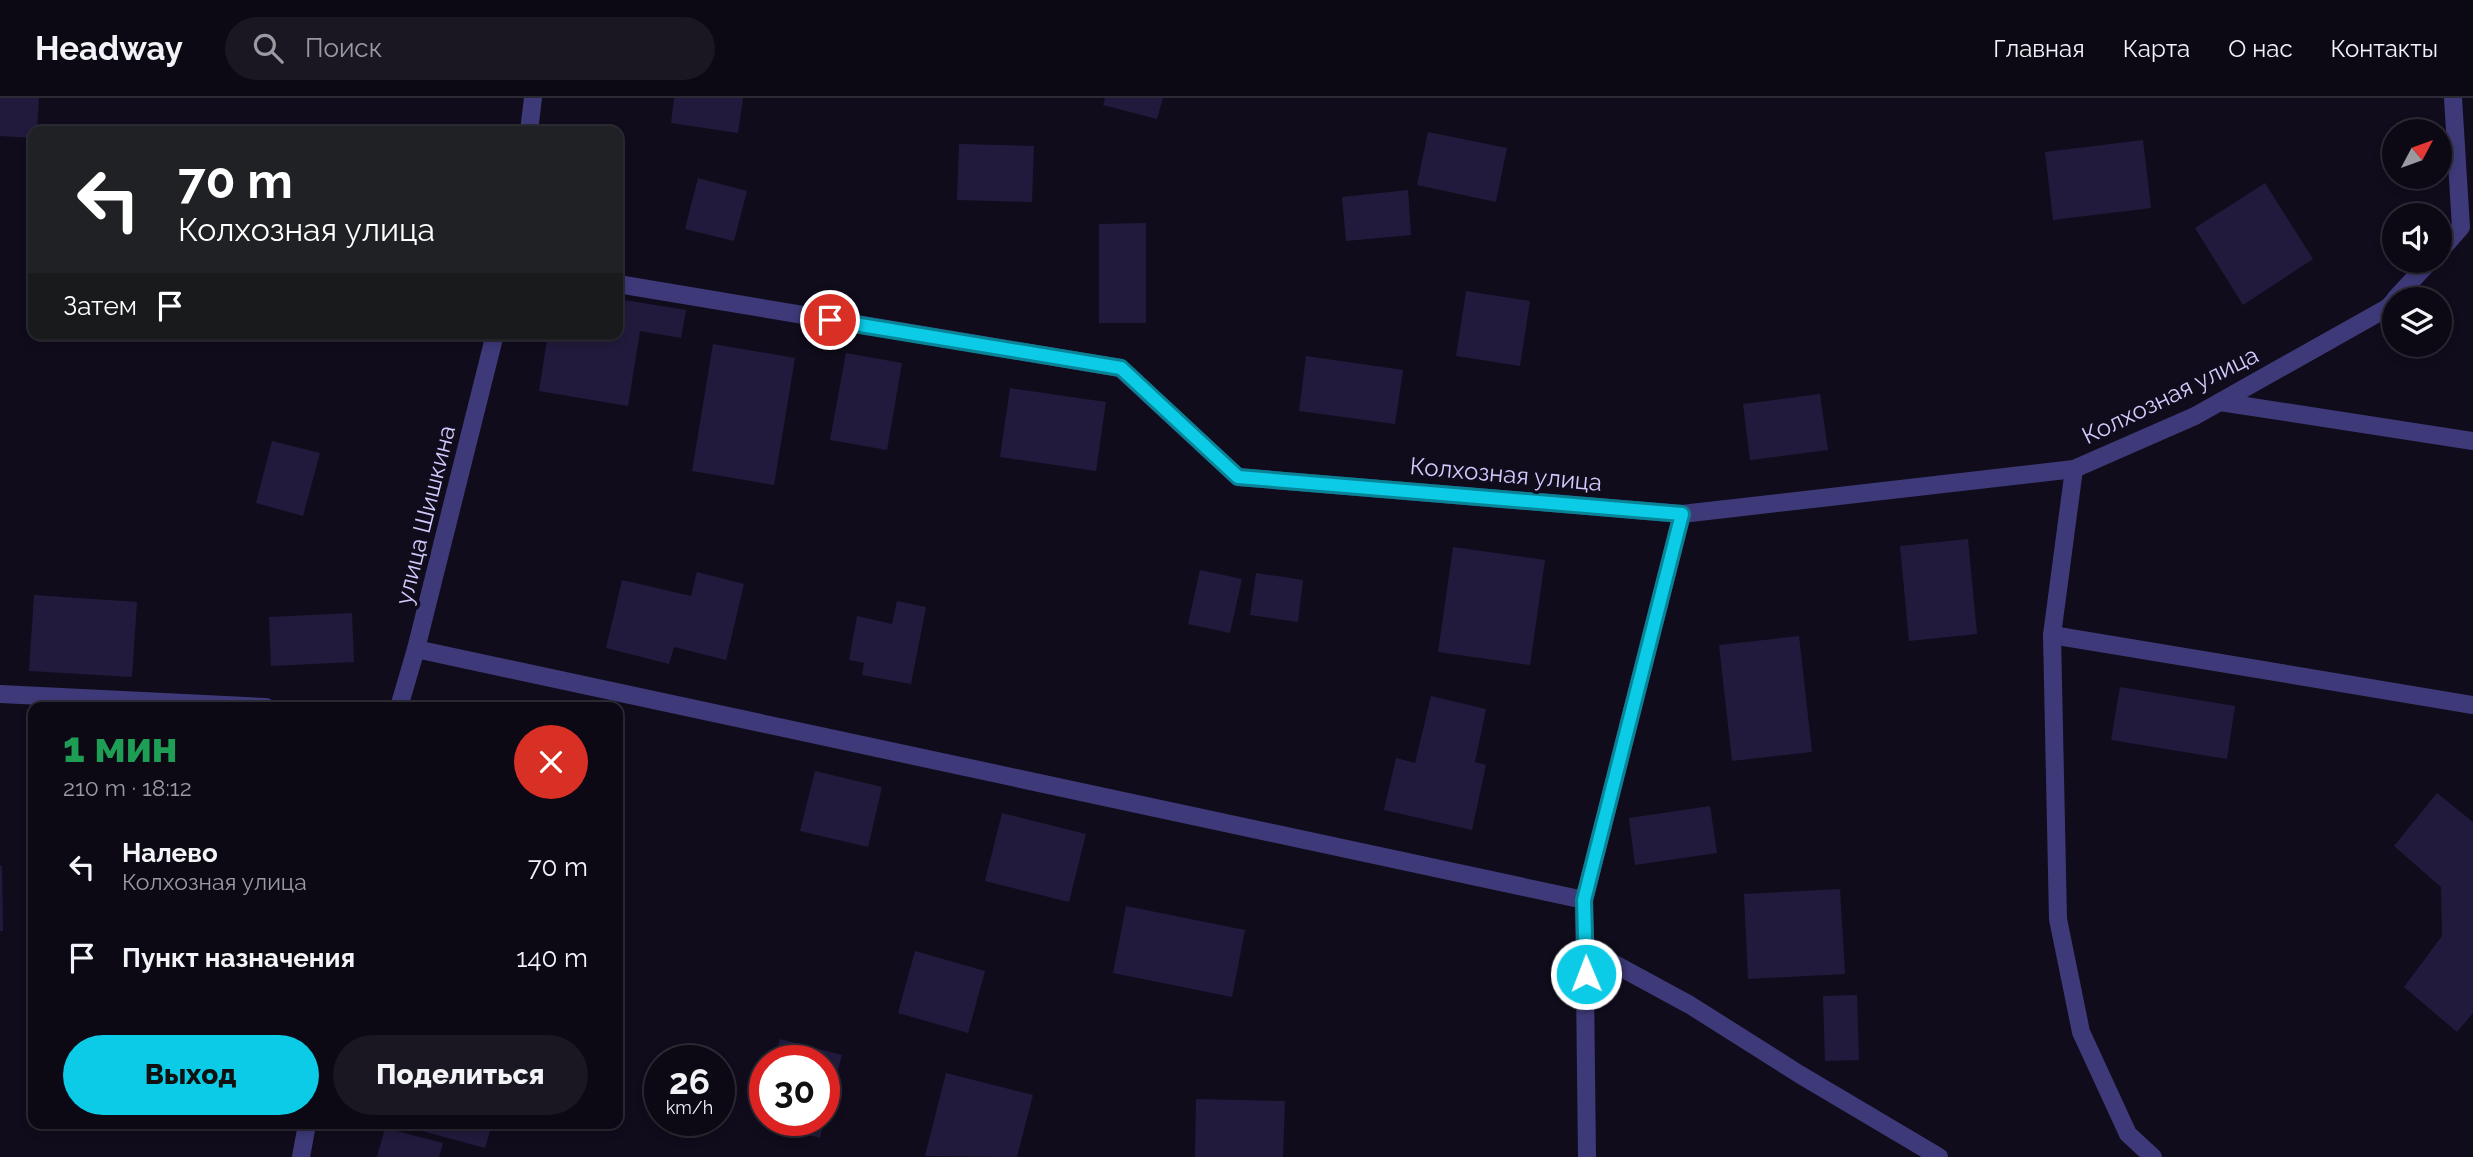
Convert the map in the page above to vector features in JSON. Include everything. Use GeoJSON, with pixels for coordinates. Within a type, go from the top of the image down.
{"type":"FeatureCollection","features":[{"type":"Feature","properties":{"kind":"street"},"geometry":{"type":"LineString","coordinates":[[530,126],[533,98]]}},
{"type":"Feature","properties":{"kind":"street"},"geometry":{"type":"LineString","coordinates":[[2452,237],[2461,227],[2453,98]]}},
{"type":"Feature","properties":{"kind":"street","name":"Колхозная улица"},"geometry":{"type":"LineString","coordinates":[[2407,287],[2419,273]]}},
{"type":"Feature","properties":{"kind":"street","name":"Колхозная улица"},"geometry":{"type":"LineString","coordinates":[[623,285],[1121,368],[1238,477],[1682,514],[2074,469],[2195,415],[2382,311]]}},
{"type":"Feature","properties":{"kind":"street","name":"улица Шишкина"},"geometry":{"type":"LineString","coordinates":[[400,702],[493,340]]}},
{"type":"Feature","properties":{"kind":"street"},"geometry":{"type":"LineString","coordinates":[[2220,402],[2473,440]]}},
{"type":"Feature","properties":{"kind":"street"},"geometry":{"type":"LineString","coordinates":[[2074,469],[2052,635],[2058,919],[2081,1032],[2128,1134],[2154,1157]]}},
{"type":"Feature","properties":{"kind":"street"},"geometry":{"type":"LineString","coordinates":[[1587,1157],[1584,900],[1682,514]]}},
{"type":"Feature","properties":{"kind":"street"},"geometry":{"type":"LineString","coordinates":[[2052,635],[2473,705]]}},
{"type":"Feature","properties":{"kind":"street"},"geometry":{"type":"LineString","coordinates":[[416,649],[1584,900]]}},
{"type":"Feature","properties":{"kind":"street"},"geometry":{"type":"LineString","coordinates":[[0,694],[164,702]]}},
{"type":"Feature","properties":{"kind":"street"},"geometry":{"type":"LineString","coordinates":[[1586,948],[1690,1005],[1799,1074],[1939,1157]]}},
{"type":"Feature","properties":{"kind":"street"},"geometry":{"type":"LineString","coordinates":[[301,1157],[306,1129]]}},
{"type":"Feature","properties":{"kind":"building"},"geometry":{"type":"Polygon","coordinates":[[[0,98],[39,98],[37,126],[28,126],[28,138],[0,136],[0,98]]]}},
{"type":"Feature","properties":{"kind":"building"},"geometry":{"type":"Polygon","coordinates":[[[674,98],[743,98],[738,133],[671,123],[674,98]]]}},
{"type":"Feature","properties":{"kind":"building"},"geometry":{"type":"Polygon","coordinates":[[[1105,98],[1163,98],[1157,119],[1103,105],[1105,98]]]}},
{"type":"Feature","properties":{"kind":"building"},"geometry":{"type":"Polygon","coordinates":[[[1428,132],[1507,148],[1496,202],[1417,185],[1428,132]]]}},
{"type":"Feature","properties":{"kind":"building"},"geometry":{"type":"Polygon","coordinates":[[[2143,140],[2151,208],[2053,220],[2045,152],[2143,140]]]}},
{"type":"Feature","properties":{"kind":"building"},"geometry":{"type":"Polygon","coordinates":[[[959,144],[1034,146],[1032,202],[957,200],[959,144]]]}},
{"type":"Feature","properties":{"kind":"building"},"geometry":{"type":"Polygon","coordinates":[[[698,178],[747,191],[734,241],[685,229],[698,178]]]}},
{"type":"Feature","properties":{"kind":"building"},"geometry":{"type":"Polygon","coordinates":[[[2265,183],[2313,259],[2243,305],[2195,228],[2265,183]]]}},
{"type":"Feature","properties":{"kind":"building"},"geometry":{"type":"Polygon","coordinates":[[[1408,190],[1411,235],[1346,241],[1342,197],[1408,190]]]}},
{"type":"Feature","properties":{"kind":"building"},"geometry":{"type":"Polygon","coordinates":[[[1146,223],[1146,323],[1099,323],[1099,224],[1146,223]]]}},
{"type":"Feature","properties":{"kind":"building"},"geometry":{"type":"Polygon","coordinates":[[[1466,291],[1530,301],[1520,366],[1456,356],[1466,291]]]}},
{"type":"Feature","properties":{"kind":"building"},"geometry":{"type":"Polygon","coordinates":[[[623,300],[686,310],[681,338],[640,331],[628,406],[539,391],[547,340],[623,340],[623,300]]]}},
{"type":"Feature","properties":{"kind":"building"},"geometry":{"type":"Polygon","coordinates":[[[713,344],[795,358],[774,485],[692,471],[713,344]]]}},
{"type":"Feature","properties":{"kind":"building"},"geometry":{"type":"Polygon","coordinates":[[[846,353],[902,363],[887,450],[830,440],[846,353]]]}},
{"type":"Feature","properties":{"kind":"building"},"geometry":{"type":"Polygon","coordinates":[[[1306,356],[1403,370],[1395,424],[1299,411],[1306,356]]]}},
{"type":"Feature","properties":{"kind":"building"},"geometry":{"type":"Polygon","coordinates":[[[1010,388],[1106,402],[1096,471],[1000,457],[1010,388]]]}},
{"type":"Feature","properties":{"kind":"building"},"geometry":{"type":"Polygon","coordinates":[[[1820,394],[1828,450],[1750,460],[1743,404],[1820,394]]]}},
{"type":"Feature","properties":{"kind":"building"},"geometry":{"type":"Polygon","coordinates":[[[272,441],[320,453],[303,516],[256,503],[272,441]]]}},
{"type":"Feature","properties":{"kind":"building"},"geometry":{"type":"Polygon","coordinates":[[[1968,539],[1977,634],[1909,641],[1900,546],[1968,539]]]}},
{"type":"Feature","properties":{"kind":"building"},"geometry":{"type":"Polygon","coordinates":[[[1453,547],[1545,560],[1530,665],[1438,652],[1453,547]]]}},
{"type":"Feature","properties":{"kind":"building"},"geometry":{"type":"Polygon","coordinates":[[[1200,570],[1242,579],[1230,633],[1188,624],[1200,570]]]}},
{"type":"Feature","properties":{"kind":"building"},"geometry":{"type":"Polygon","coordinates":[[[697,572],[744,584],[726,660],[674,647],[669,664],[606,648],[622,580],[691,596],[697,572]]]}},
{"type":"Feature","properties":{"kind":"building"},"geometry":{"type":"Polygon","coordinates":[[[1256,573],[1303,580],[1298,622],[1250,615],[1256,573]]]}},
{"type":"Feature","properties":{"kind":"building"},"geometry":{"type":"Polygon","coordinates":[[[34,595],[137,602],[132,677],[29,671],[34,595]]]}},
{"type":"Feature","properties":{"kind":"building"},"geometry":{"type":"Polygon","coordinates":[[[897,601],[926,607],[911,684],[862,675],[864,663],[849,660],[857,616],[892,624],[897,601]]]}},
{"type":"Feature","properties":{"kind":"building"},"geometry":{"type":"Polygon","coordinates":[[[352,613],[354,662],[271,666],[269,617],[352,613]]]}},
{"type":"Feature","properties":{"kind":"building"},"geometry":{"type":"Polygon","coordinates":[[[1799,636],[1812,752],[1732,761],[1719,645],[1799,636]]]}},
{"type":"Feature","properties":{"kind":"building"},"geometry":{"type":"Polygon","coordinates":[[[2120,687],[2235,706],[2227,759],[2111,740],[2120,687]]]}},
{"type":"Feature","properties":{"kind":"building"},"geometry":{"type":"Polygon","coordinates":[[[1431,696],[1486,709],[1475,762],[1486,765],[1472,830],[1384,810],[1396,758],[1415,763],[1431,696]]]}},
{"type":"Feature","properties":{"kind":"building"},"geometry":{"type":"Polygon","coordinates":[[[815,771],[882,787],[868,847],[800,831],[815,771]]]}},
{"type":"Feature","properties":{"kind":"building"},"geometry":{"type":"Polygon","coordinates":[[[2437,793],[2473,822],[2473,1013],[2457,1032],[2404,987],[2442,936],[2441,887],[2394,846],[2437,793]]]}},
{"type":"Feature","properties":{"kind":"building"},"geometry":{"type":"Polygon","coordinates":[[[1710,806],[1717,853],[1635,865],[1629,818],[1710,806]]]}},
{"type":"Feature","properties":{"kind":"building"},"geometry":{"type":"Polygon","coordinates":[[[1002,813],[1086,834],[1069,902],[985,881],[1002,813]]]}},
{"type":"Feature","properties":{"kind":"building"},"geometry":{"type":"Polygon","coordinates":[[[2,866],[3,931],[0,931],[2,866]]]}},
{"type":"Feature","properties":{"kind":"building"},"geometry":{"type":"Polygon","coordinates":[[[1840,889],[1845,974],[1748,979],[1744,894],[1840,889]]]}},
{"type":"Feature","properties":{"kind":"building"},"geometry":{"type":"Polygon","coordinates":[[[1126,906],[1245,930],[1232,997],[1113,973],[1126,906]]]}},
{"type":"Feature","properties":{"kind":"building"},"geometry":{"type":"Polygon","coordinates":[[[915,951],[985,971],[968,1033],[898,1013],[915,951]]]}},
{"type":"Feature","properties":{"kind":"building"},"geometry":{"type":"Polygon","coordinates":[[[1857,995],[1859,1060],[1825,1061],[1823,996],[1857,995]]]}},
{"type":"Feature","properties":{"kind":"building"},"geometry":{"type":"Polygon","coordinates":[[[780,1039],[803,1045],[778,1045],[780,1039]]]}},
{"type":"Feature","properties":{"kind":"building"},"geometry":{"type":"Polygon","coordinates":[[[946,1073],[1033,1095],[1017,1157],[925,1156],[946,1073]]]}},
{"type":"Feature","properties":{"kind":"building"},"geometry":{"type":"Polygon","coordinates":[[[1196,1099],[1285,1101],[1283,1157],[1195,1157],[1196,1099]]]}},
{"type":"Feature","properties":{"kind":"building"},"geometry":{"type":"Polygon","coordinates":[[[385,1129],[443,1143],[439,1157],[377,1157],[385,1129]]]}},
{"type":"Feature","properties":{"kind":"building"},"geometry":{"type":"Polygon","coordinates":[[[415,1129],[491,1129],[485,1148],[415,1129]]]}},
{"type":"Feature","properties":{"kind":"route"},"geometry":{"type":"LineString","coordinates":[[830,320],[1121,368],[1238,477],[1682,514],[1584,900],[1586,974]]}}]}
